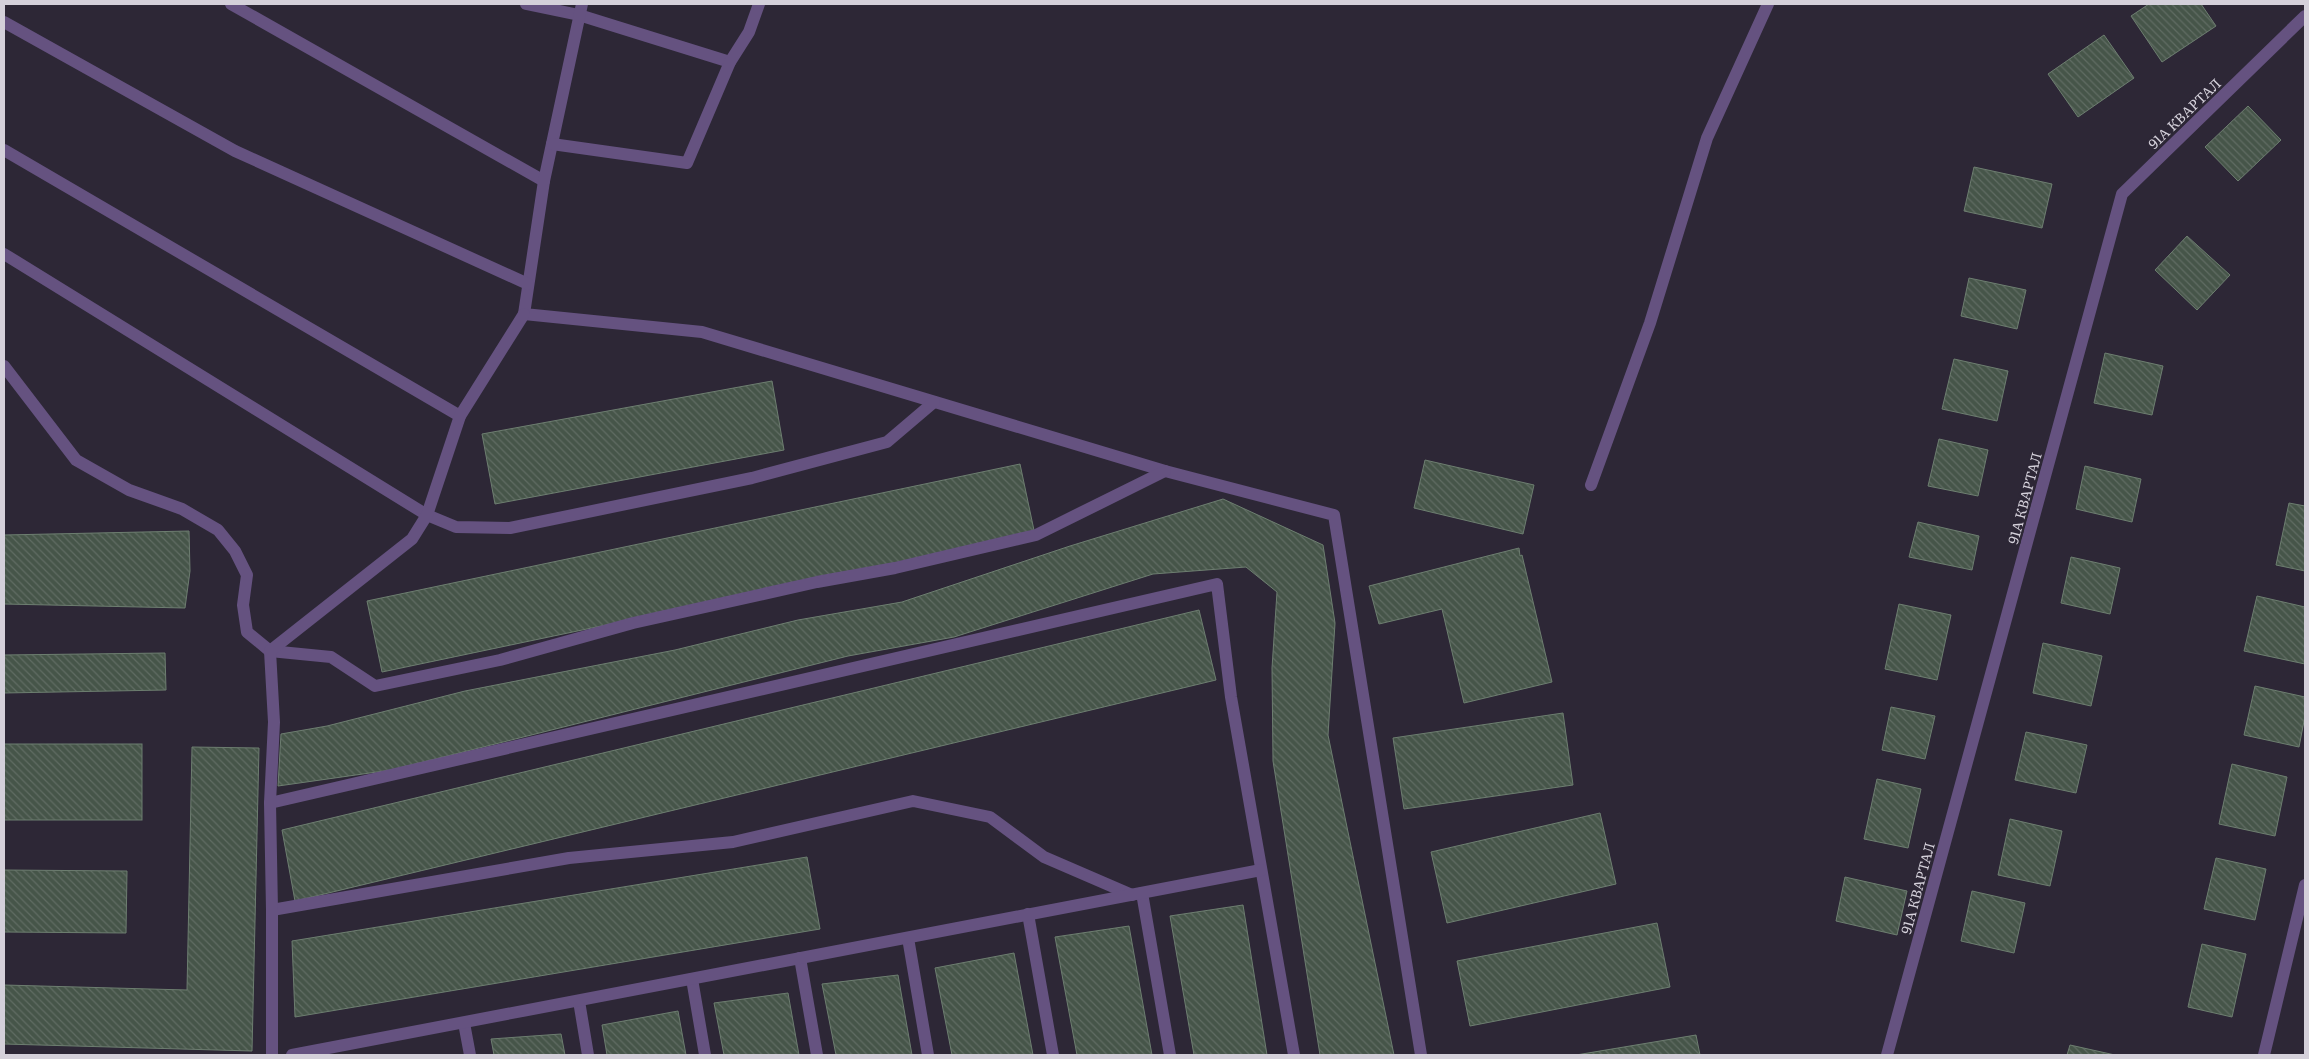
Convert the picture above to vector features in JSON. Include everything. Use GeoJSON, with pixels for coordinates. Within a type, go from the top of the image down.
{"type":"FeatureCollection","features":[{"type":"Feature","properties":{"kind":"street"},"geometry":{"type":"LineString","coordinates":[[231,4],[544,181]]}},
{"type":"Feature","properties":{"kind":"street"},"geometry":{"type":"LineString","coordinates":[[526,4],[581,9],[730,62]]}},
{"type":"Feature","properties":{"kind":"street"},"geometry":{"type":"LineString","coordinates":[[552,144],[688,163],[730,62],[749,32],[759,4]]}},
{"type":"Feature","properties":{"kind":"street"},"geometry":{"type":"LineString","coordinates":[[1591,485],[1650,323],[1707,138],[1768,4]]}},
{"type":"Feature","properties":{"kind":"street"},"geometry":{"type":"LineString","coordinates":[[270,651],[412,539],[427,515],[460,416],[524,314],[544,181],[581,9]]}},
{"type":"Feature","properties":{"kind":"street","name":"91А КВАРТАЛ"},"geometry":{"type":"LineString","coordinates":[[1887,1055],[2122,194],[2305,16]]}},
{"type":"Feature","properties":{"kind":"street"},"geometry":{"type":"LineString","coordinates":[[4,22],[235,151],[528,284]]}},
{"type":"Feature","properties":{"kind":"street"},"geometry":{"type":"LineString","coordinates":[[4,150],[460,416]]}},
{"type":"Feature","properties":{"kind":"street"},"geometry":{"type":"LineString","coordinates":[[4,254],[427,515],[456,527],[510,528],[752,478],[887,442],[934,402]]}},
{"type":"Feature","properties":{"kind":"street"},"geometry":{"type":"LineString","coordinates":[[524,314],[702,332],[1164,471],[1334,515],[1421,1055]]}},
{"type":"Feature","properties":{"kind":"street"},"geometry":{"type":"LineString","coordinates":[[4,366],[76,460],[129,490],[182,509],[218,530],[235,551],[246,575],[243,605],[247,632],[270,651],[331,657],[375,686],[500,660],[633,623],[817,582],[895,568],[1036,535],[1164,471]]}},
{"type":"Feature","properties":{"kind":"street"},"geometry":{"type":"LineString","coordinates":[[270,803],[1217,584],[1230,697],[1294,1055]]}},
{"type":"Feature","properties":{"kind":"street"},"geometry":{"type":"LineString","coordinates":[[270,651],[274,722],[270,803],[272,1055]]}},
{"type":"Feature","properties":{"kind":"street"},"geometry":{"type":"LineString","coordinates":[[272,910],[569,858],[734,842],[913,801],[990,817],[1044,857],[1137,894]]}},
{"type":"Feature","properties":{"kind":"street"},"geometry":{"type":"LineString","coordinates":[[292,1055],[349,1050],[464,1023],[1261,870]]}},
{"type":"Feature","properties":{"kind":"street"},"geometry":{"type":"LineString","coordinates":[[2264,1055],[2305,885]]}},
{"type":"Feature","properties":{"kind":"street"},"geometry":{"type":"LineString","coordinates":[[1137,894],[1170,1055]]}},
{"type":"Feature","properties":{"kind":"street"},"geometry":{"type":"LineString","coordinates":[[1028,914],[1053,1055]]}},
{"type":"Feature","properties":{"kind":"street"},"geometry":{"type":"LineString","coordinates":[[908,938],[928,1055]]}},
{"type":"Feature","properties":{"kind":"street"},"geometry":{"type":"LineString","coordinates":[[800,958],[816,1055]]}},
{"type":"Feature","properties":{"kind":"street"},"geometry":{"type":"LineString","coordinates":[[692,979],[705,1055]]}},
{"type":"Feature","properties":{"kind":"street"},"geometry":{"type":"LineString","coordinates":[[579,1001],[588,1055]]}},
{"type":"Feature","properties":{"kind":"street"},"geometry":{"type":"LineString","coordinates":[[464,1023],[470,1055]]}},
{"type":"Feature","properties":{"kind":"building"},"geometry":{"type":"Polygon","coordinates":[[[2149,4],[2201,4],[2216,26],[2162,62],[2131,16],[2149,4]]]}},
{"type":"Feature","properties":{"kind":"building"},"geometry":{"type":"Polygon","coordinates":[[[2104,35],[2134,78],[2078,117],[2048,74],[2104,35]]]}},
{"type":"Feature","properties":{"kind":"building"},"geometry":{"type":"Polygon","coordinates":[[[2248,106],[2281,140],[2238,181],[2205,147],[2248,106]]]}},
{"type":"Feature","properties":{"kind":"building"},"geometry":{"type":"Polygon","coordinates":[[[1974,167],[2052,184],[2042,228],[1964,211],[1974,167]]]}},
{"type":"Feature","properties":{"kind":"building"},"geometry":{"type":"Polygon","coordinates":[[[2187,236],[2230,275],[2197,310],[2155,270],[2187,236]]]}},
{"type":"Feature","properties":{"kind":"building"},"geometry":{"type":"Polygon","coordinates":[[[1969,278],[2026,290],[2017,329],[1961,316],[1969,278]]]}},
{"type":"Feature","properties":{"kind":"building"},"geometry":{"type":"Polygon","coordinates":[[[2105,353],[2163,366],[2152,415],[2094,403],[2105,353]]]}},
{"type":"Feature","properties":{"kind":"building"},"geometry":{"type":"Polygon","coordinates":[[[1954,359],[2008,371],[1997,421],[1942,409],[1954,359]]]}},
{"type":"Feature","properties":{"kind":"building"},"geometry":{"type":"Polygon","coordinates":[[[772,381],[784,450],[495,504],[482,434],[772,381]]]}},
{"type":"Feature","properties":{"kind":"building"},"geometry":{"type":"Polygon","coordinates":[[[1939,439],[1988,450],[1978,496],[1928,486],[1939,439]]]}},
{"type":"Feature","properties":{"kind":"building"},"geometry":{"type":"Polygon","coordinates":[[[1425,460],[1534,485],[1523,534],[1414,508],[1425,460]]]}},
{"type":"Feature","properties":{"kind":"building"},"geometry":{"type":"Polygon","coordinates":[[[1020,464],[1035,535],[382,672],[367,601],[1020,464]]]}},
{"type":"Feature","properties":{"kind":"building"},"geometry":{"type":"Polygon","coordinates":[[[2085,466],[2141,479],[2132,522],[2076,509],[2085,466]]]}},
{"type":"Feature","properties":{"kind":"building"},"geometry":{"type":"Polygon","coordinates":[[[1223,499],[1323,545],[1335,623],[1328,735],[1394,1055],[1320,1055],[1273,761],[1272,668],[1277,592],[1246,567],[1153,574],[954,637],[848,656],[391,770],[278,786],[281,734],[327,726],[465,691],[675,650],[798,620],[902,602],[1070,546],[1223,499]]]}},
{"type":"Feature","properties":{"kind":"building"},"geometry":{"type":"Polygon","coordinates":[[[2289,503],[2305,506],[2305,571],[2276,565],[2289,503]]]}},
{"type":"Feature","properties":{"kind":"building"},"geometry":{"type":"Polygon","coordinates":[[[1918,522],[1979,536],[1972,570],[1909,557],[1918,522]]]}},
{"type":"Feature","properties":{"kind":"building"},"geometry":{"type":"Polygon","coordinates":[[[189,531],[190,571],[185,608],[4,604],[4,535],[189,531]]]}},
{"type":"Feature","properties":{"kind":"building"},"geometry":{"type":"Polygon","coordinates":[[[1519,548],[1552,682],[1464,703],[1442,609],[1379,624],[1369,586],[1519,548]]]}},
{"type":"Feature","properties":{"kind":"building"},"geometry":{"type":"Polygon","coordinates":[[[2071,557],[2120,568],[2110,614],[2061,603],[2071,557]]]}},
{"type":"Feature","properties":{"kind":"building"},"geometry":{"type":"Polygon","coordinates":[[[2257,596],[2305,607],[2305,664],[2244,651],[2257,596]]]}},
{"type":"Feature","properties":{"kind":"building"},"geometry":{"type":"Polygon","coordinates":[[[1899,604],[1951,615],[1937,680],[1885,669],[1899,604]]]}},
{"type":"Feature","properties":{"kind":"building"},"geometry":{"type":"Polygon","coordinates":[[[1199,610],[1216,680],[295,901],[282,830],[1199,610]]]}},
{"type":"Feature","properties":{"kind":"building"},"geometry":{"type":"Polygon","coordinates":[[[2043,643],[2102,656],[2091,706],[2033,693],[2043,643]]]}},
{"type":"Feature","properties":{"kind":"building"},"geometry":{"type":"Polygon","coordinates":[[[165,653],[166,690],[4,693],[4,655],[165,653]]]}},
{"type":"Feature","properties":{"kind":"building"},"geometry":{"type":"Polygon","coordinates":[[[2255,686],[2305,697],[2305,716],[2299,747],[2244,735],[2255,686]]]}},
{"type":"Feature","properties":{"kind":"building"},"geometry":{"type":"Polygon","coordinates":[[[1891,707],[1935,716],[1925,759],[1882,750],[1891,707]]]}},
{"type":"Feature","properties":{"kind":"building"},"geometry":{"type":"Polygon","coordinates":[[[1563,713],[1573,785],[1404,809],[1393,738],[1563,713]]]}},
{"type":"Feature","properties":{"kind":"building"},"geometry":{"type":"Polygon","coordinates":[[[2026,732],[2087,745],[2076,793],[2015,780],[2026,732]]]}},
{"type":"Feature","properties":{"kind":"building"},"geometry":{"type":"Polygon","coordinates":[[[4,744],[142,744],[142,820],[4,820],[4,744]]]}},
{"type":"Feature","properties":{"kind":"building"},"geometry":{"type":"Polygon","coordinates":[[[192,747],[259,748],[252,1051],[4,1044],[4,985],[187,990],[192,747]]]}},
{"type":"Feature","properties":{"kind":"building"},"geometry":{"type":"Polygon","coordinates":[[[2232,764],[2287,777],[2275,836],[2219,824],[2232,764]]]}},
{"type":"Feature","properties":{"kind":"building"},"geometry":{"type":"Polygon","coordinates":[[[1877,779],[1921,789],[1908,848],[1864,839],[1877,779]]]}},
{"type":"Feature","properties":{"kind":"building"},"geometry":{"type":"Polygon","coordinates":[[[1600,813],[1616,884],[1447,923],[1431,852],[1600,813]]]}},
{"type":"Feature","properties":{"kind":"building"},"geometry":{"type":"Polygon","coordinates":[[[2010,819],[2062,831],[2050,886],[1998,875],[2010,819]]]}},
{"type":"Feature","properties":{"kind":"building"},"geometry":{"type":"Polygon","coordinates":[[[807,857],[820,929],[295,1017],[292,941],[807,857]]]}},
{"type":"Feature","properties":{"kind":"building"},"geometry":{"type":"Polygon","coordinates":[[[2216,858],[2266,869],[2255,920],[2204,909],[2216,858]]]}},
{"type":"Feature","properties":{"kind":"building"},"geometry":{"type":"Polygon","coordinates":[[[4,870],[127,871],[126,933],[4,932],[4,870]]]}},
{"type":"Feature","properties":{"kind":"building"},"geometry":{"type":"Polygon","coordinates":[[[1845,877],[1907,891],[1897,935],[1836,921],[1845,877]]]}},
{"type":"Feature","properties":{"kind":"building"},"geometry":{"type":"Polygon","coordinates":[[[1972,891],[2025,903],[2014,953],[1961,941],[1972,891]]]}},
{"type":"Feature","properties":{"kind":"building"},"geometry":{"type":"Polygon","coordinates":[[[1243,905],[1267,1055],[1194,1055],[1170,916],[1243,905]]]}},
{"type":"Feature","properties":{"kind":"building"},"geometry":{"type":"Polygon","coordinates":[[[1657,923],[1670,987],[1470,1026],[1457,961],[1657,923]]]}},
{"type":"Feature","properties":{"kind":"building"},"geometry":{"type":"Polygon","coordinates":[[[1129,926],[1152,1055],[1077,1055],[1055,937],[1129,926]]]}},
{"type":"Feature","properties":{"kind":"building"},"geometry":{"type":"Polygon","coordinates":[[[2202,944],[2246,954],[2232,1017],[2188,1007],[2202,944]]]}},
{"type":"Feature","properties":{"kind":"building"},"geometry":{"type":"Polygon","coordinates":[[[1014,953],[1033,1055],[952,1055],[935,968],[1014,953]]]}},
{"type":"Feature","properties":{"kind":"building"},"geometry":{"type":"Polygon","coordinates":[[[898,975],[912,1055],[836,1055],[822,984],[898,975]]]}},
{"type":"Feature","properties":{"kind":"building"},"geometry":{"type":"Polygon","coordinates":[[[788,993],[799,1055],[724,1055],[714,1003],[788,993]]]}},
{"type":"Feature","properties":{"kind":"building"},"geometry":{"type":"Polygon","coordinates":[[[678,1011],[686,1055],[607,1055],[602,1025],[678,1011]]]}},
{"type":"Feature","properties":{"kind":"building"},"geometry":{"type":"Polygon","coordinates":[[[561,1034],[565,1055],[494,1055],[491,1039],[561,1034]]]}},
{"type":"Feature","properties":{"kind":"building"},"geometry":{"type":"Polygon","coordinates":[[[1696,1035],[1700,1055],[1576,1055],[1696,1035]]]}},
{"type":"Feature","properties":{"kind":"building"},"geometry":{"type":"Polygon","coordinates":[[[2070,1045],[2115,1055],[2067,1055],[2070,1045]]]}}]}
